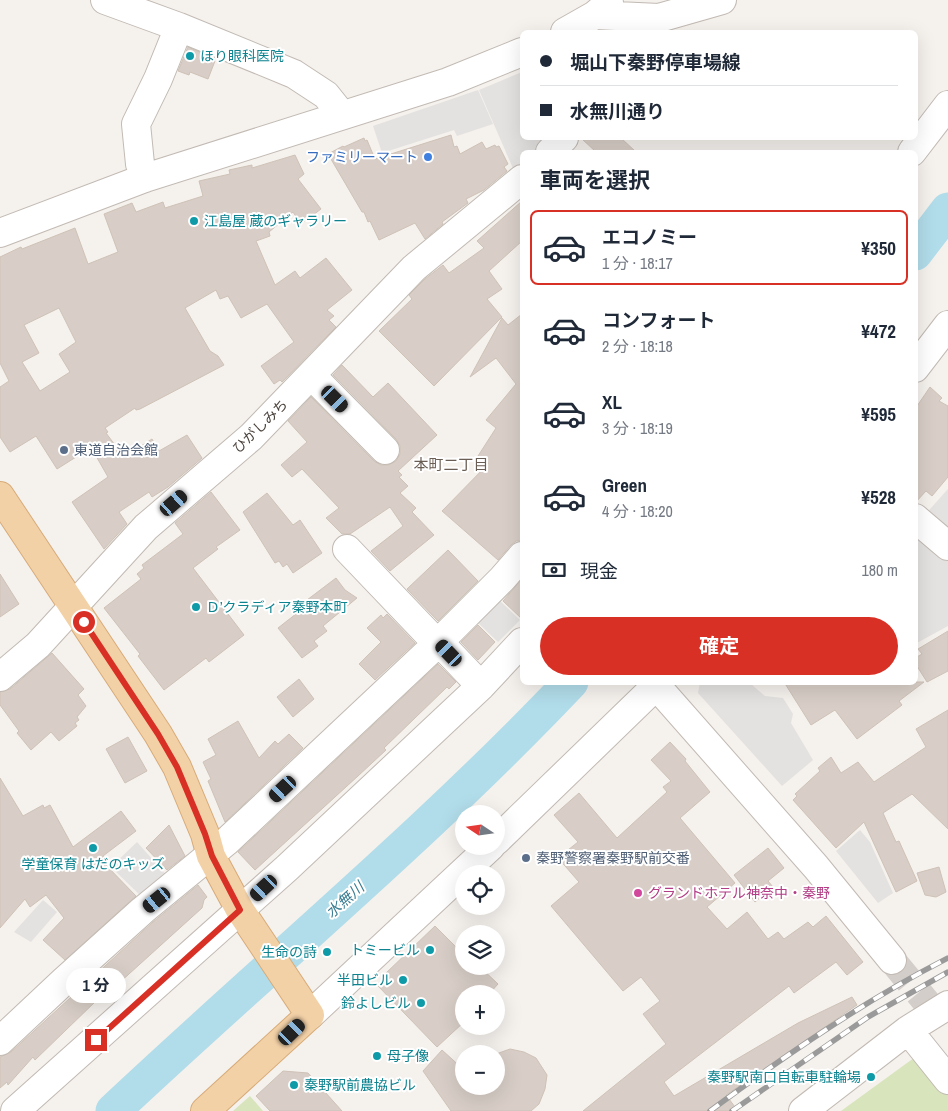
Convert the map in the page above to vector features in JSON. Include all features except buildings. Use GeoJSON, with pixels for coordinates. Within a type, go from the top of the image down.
{"type":"FeatureCollection","features":[{"type":"Feature","properties":{"kind":"main road"},"geometry":{"type":"LineString","coordinates":[[0,496],[158,734],[177,767],[205,834],[212,856],[244,916],[306,1008],[205,1111]]}},
{"type":"Feature","properties":{"kind":"street"},"geometry":{"type":"LineString","coordinates":[[105,0],[132,4],[179,27],[294,74],[326,95],[342,115]]}},
{"type":"Feature","properties":{"kind":"street"},"geometry":{"type":"LineString","coordinates":[[584,22],[659,18],[722,0]]}},
{"type":"Feature","properties":{"kind":"street"},"geometry":{"type":"LineString","coordinates":[[145,178],[140,164],[136,124],[158,79],[179,27]]}},
{"type":"Feature","properties":{"kind":"street"},"geometry":{"type":"LineString","coordinates":[[0,233],[145,178],[448,82],[520,53]]}},
{"type":"Feature","properties":{"kind":"street"},"geometry":{"type":"LineString","coordinates":[[914,150],[948,105]]}},
{"type":"Feature","properties":{"kind":"street"},"geometry":{"type":"LineString","coordinates":[[552,150],[562,140]]}},
{"type":"Feature","properties":{"kind":"street","name":"ひがしみち"},"geometry":{"type":"LineString","coordinates":[[0,676],[38,645],[146,527],[251,436],[312,376],[414,268],[520,181]]}},
{"type":"Feature","properties":{"kind":"street"},"geometry":{"type":"LineString","coordinates":[[918,364],[948,325]]}},
{"type":"Feature","properties":{"kind":"street"},"geometry":{"type":"LineString","coordinates":[[312,376],[379,436]]}},
{"type":"Feature","properties":{"kind":"street"},"geometry":{"type":"LineString","coordinates":[[918,521],[948,546]]}},
{"type":"Feature","properties":{"kind":"street"},"geometry":{"type":"LineString","coordinates":[[347,549],[481,686]]}},
{"type":"Feature","properties":{"kind":"street"},"geometry":{"type":"LineString","coordinates":[[0,1041],[143,910],[212,856],[439,642],[520,558]]}},
{"type":"Feature","properties":{"kind":"street"},"geometry":{"type":"LineString","coordinates":[[15,1111],[244,916],[481,686],[520,644]]}},
{"type":"Feature","properties":{"kind":"street"},"geometry":{"type":"LineString","coordinates":[[505,832],[656,685]]}},
{"type":"Feature","properties":{"kind":"street"},"geometry":{"type":"LineString","coordinates":[[658,685],[816,867],[892,960]]}},
{"type":"Feature","properties":{"kind":"street"},"geometry":{"type":"LineString","coordinates":[[306,1008],[481,855]]}},
{"type":"Feature","properties":{"kind":"street"},"geometry":{"type":"LineString","coordinates":[[806,1110],[908,1030],[946,1018]]}},
{"type":"Feature","properties":{"kind":"street"},"geometry":{"type":"LineString","coordinates":[[908,1030],[948,1080]]}},
{"type":"Feature","properties":{"kind":"green space"},"geometry":{"type":"Polygon","coordinates":[[[918,1055],[948,1093],[948,1111],[841,1111],[918,1055]]]}},
{"type":"Feature","properties":{"kind":"green space"},"geometry":{"type":"Polygon","coordinates":[[[250,1096],[263,1111],[233,1111],[250,1096]]]}},
{"type":"Feature","properties":{"kind":"shaded area"},"geometry":{"type":"Polygon","coordinates":[[[520,73],[520,140],[550,140],[540,150],[520,150],[520,169],[515,173],[479,90],[520,73]]]}},
{"type":"Feature","properties":{"kind":"shaded area"},"geometry":{"type":"Polygon","coordinates":[[[478,90],[493,124],[457,136],[454,130],[382,153],[373,126],[478,90]]]}},
{"type":"Feature","properties":{"kind":"shaded area"},"geometry":{"type":"Polygon","coordinates":[[[948,489],[948,542],[922,518],[948,489]]]}},
{"type":"Feature","properties":{"kind":"shaded area"},"geometry":{"type":"Polygon","coordinates":[[[923,534],[948,555],[948,626],[918,642],[918,540],[923,534]]]}},
{"type":"Feature","properties":{"kind":"shaded area"},"geometry":{"type":"Polygon","coordinates":[[[495,596],[520,620],[498,642],[473,618],[495,596]]]}},
{"type":"Feature","properties":{"kind":"shaded area"},"geometry":{"type":"Polygon","coordinates":[[[699,685],[752,685],[765,696],[783,698],[793,714],[791,723],[813,760],[782,786],[698,693],[699,685]]]}},
{"type":"Feature","properties":{"kind":"shaded area"},"geometry":{"type":"Polygon","coordinates":[[[860,830],[870,842],[893,893],[878,903],[836,851],[860,830]]]}},
{"type":"Feature","properties":{"kind":"shaded area"},"geometry":{"type":"Polygon","coordinates":[[[137,842],[168,877],[145,900],[111,867],[137,842]]]}},
{"type":"Feature","properties":{"kind":"shaded area"},"geometry":{"type":"Polygon","coordinates":[[[43,900],[57,912],[31,942],[14,932],[43,900]]]}},
{"type":"Feature","properties":{"kind":"waterway","name":"水無川"},"geometry":{"type":"LineString","coordinates":[[918,249],[948,210]]}},
{"type":"Feature","properties":{"kind":"waterway","name":"水無川"},"geometry":{"type":"LineString","coordinates":[[113,1111],[403,847],[568,685]]}},
{"type":"Feature","properties":{"kind":"tunnel"},"geometry":{"type":"LineString","coordinates":[[892,960],[941,1020]]}},
{"type":"Feature","properties":{"kind":"railway"},"geometry":{"type":"LineString","coordinates":[[710,1111],[826,1030],[886,992],[948,958]]}},
{"type":"Feature","properties":{"kind":"railway"},"geometry":{"type":"LineString","coordinates":[[732,1111],[868,1017],[948,972]]}},
{"type":"Feature","properties":{"kind":"place","name":"ほり眼科医院"},"geometry":{"type":"Point","coordinates":[190,56]}},
{"type":"Feature","properties":{"kind":"place","name":"ファミリーマート"},"geometry":{"type":"Point","coordinates":[428,157]}},
{"type":"Feature","properties":{"kind":"place","name":"江島屋 蔵のギャラリー"},"geometry":{"type":"Point","coordinates":[194,221]}},
{"type":"Feature","properties":{"kind":"place","name":"東道自治会館"},"geometry":{"type":"Point","coordinates":[64,450]}},
{"type":"Feature","properties":{"kind":"place","name":"Ｄ’クラディア秦野本町"},"geometry":{"type":"Point","coordinates":[196,607]}},
{"type":"Feature","properties":{"kind":"place","name":"学童保育 はだのキッズ"},"geometry":{"type":"Point","coordinates":[93,848]}},
{"type":"Feature","properties":{"kind":"place","name":"秦野警察署秦野駅前交番"},"geometry":{"type":"Point","coordinates":[526,858]}},
{"type":"Feature","properties":{"kind":"place","name":"グランドホテル神奈中・秦野"},"geometry":{"type":"Point","coordinates":[638,893]}},
{"type":"Feature","properties":{"kind":"place","name":"トミービル"},"geometry":{"type":"Point","coordinates":[430,950]}},
{"type":"Feature","properties":{"kind":"place","name":"生命の詩"},"geometry":{"type":"Point","coordinates":[327,952]}},
{"type":"Feature","properties":{"kind":"place","name":"半田ビル"},"geometry":{"type":"Point","coordinates":[403,980]}},
{"type":"Feature","properties":{"kind":"place","name":"鈴よしビル"},"geometry":{"type":"Point","coordinates":[421,1003]}},
{"type":"Feature","properties":{"kind":"place","name":"母子像"},"geometry":{"type":"Point","coordinates":[377,1056]}},
{"type":"Feature","properties":{"kind":"place","name":"秦野駅南口自転車駐輪場"},"geometry":{"type":"Point","coordinates":[871,1077]}},
{"type":"Feature","properties":{"kind":"place","name":"秦野駅前農協ビル"},"geometry":{"type":"Point","coordinates":[294,1085]}},
{"type":"Feature","properties":{"kind":"district","name":"本町二丁目"},"geometry":{"type":"Point","coordinates":[451,465]}},
{"type":"Feature","properties":{"kind":"route"},"geometry":{"type":"LineString","coordinates":[[84,622],[158,734],[177,767],[205,834],[212,856],[240,910],[96,1040]]}}]}
